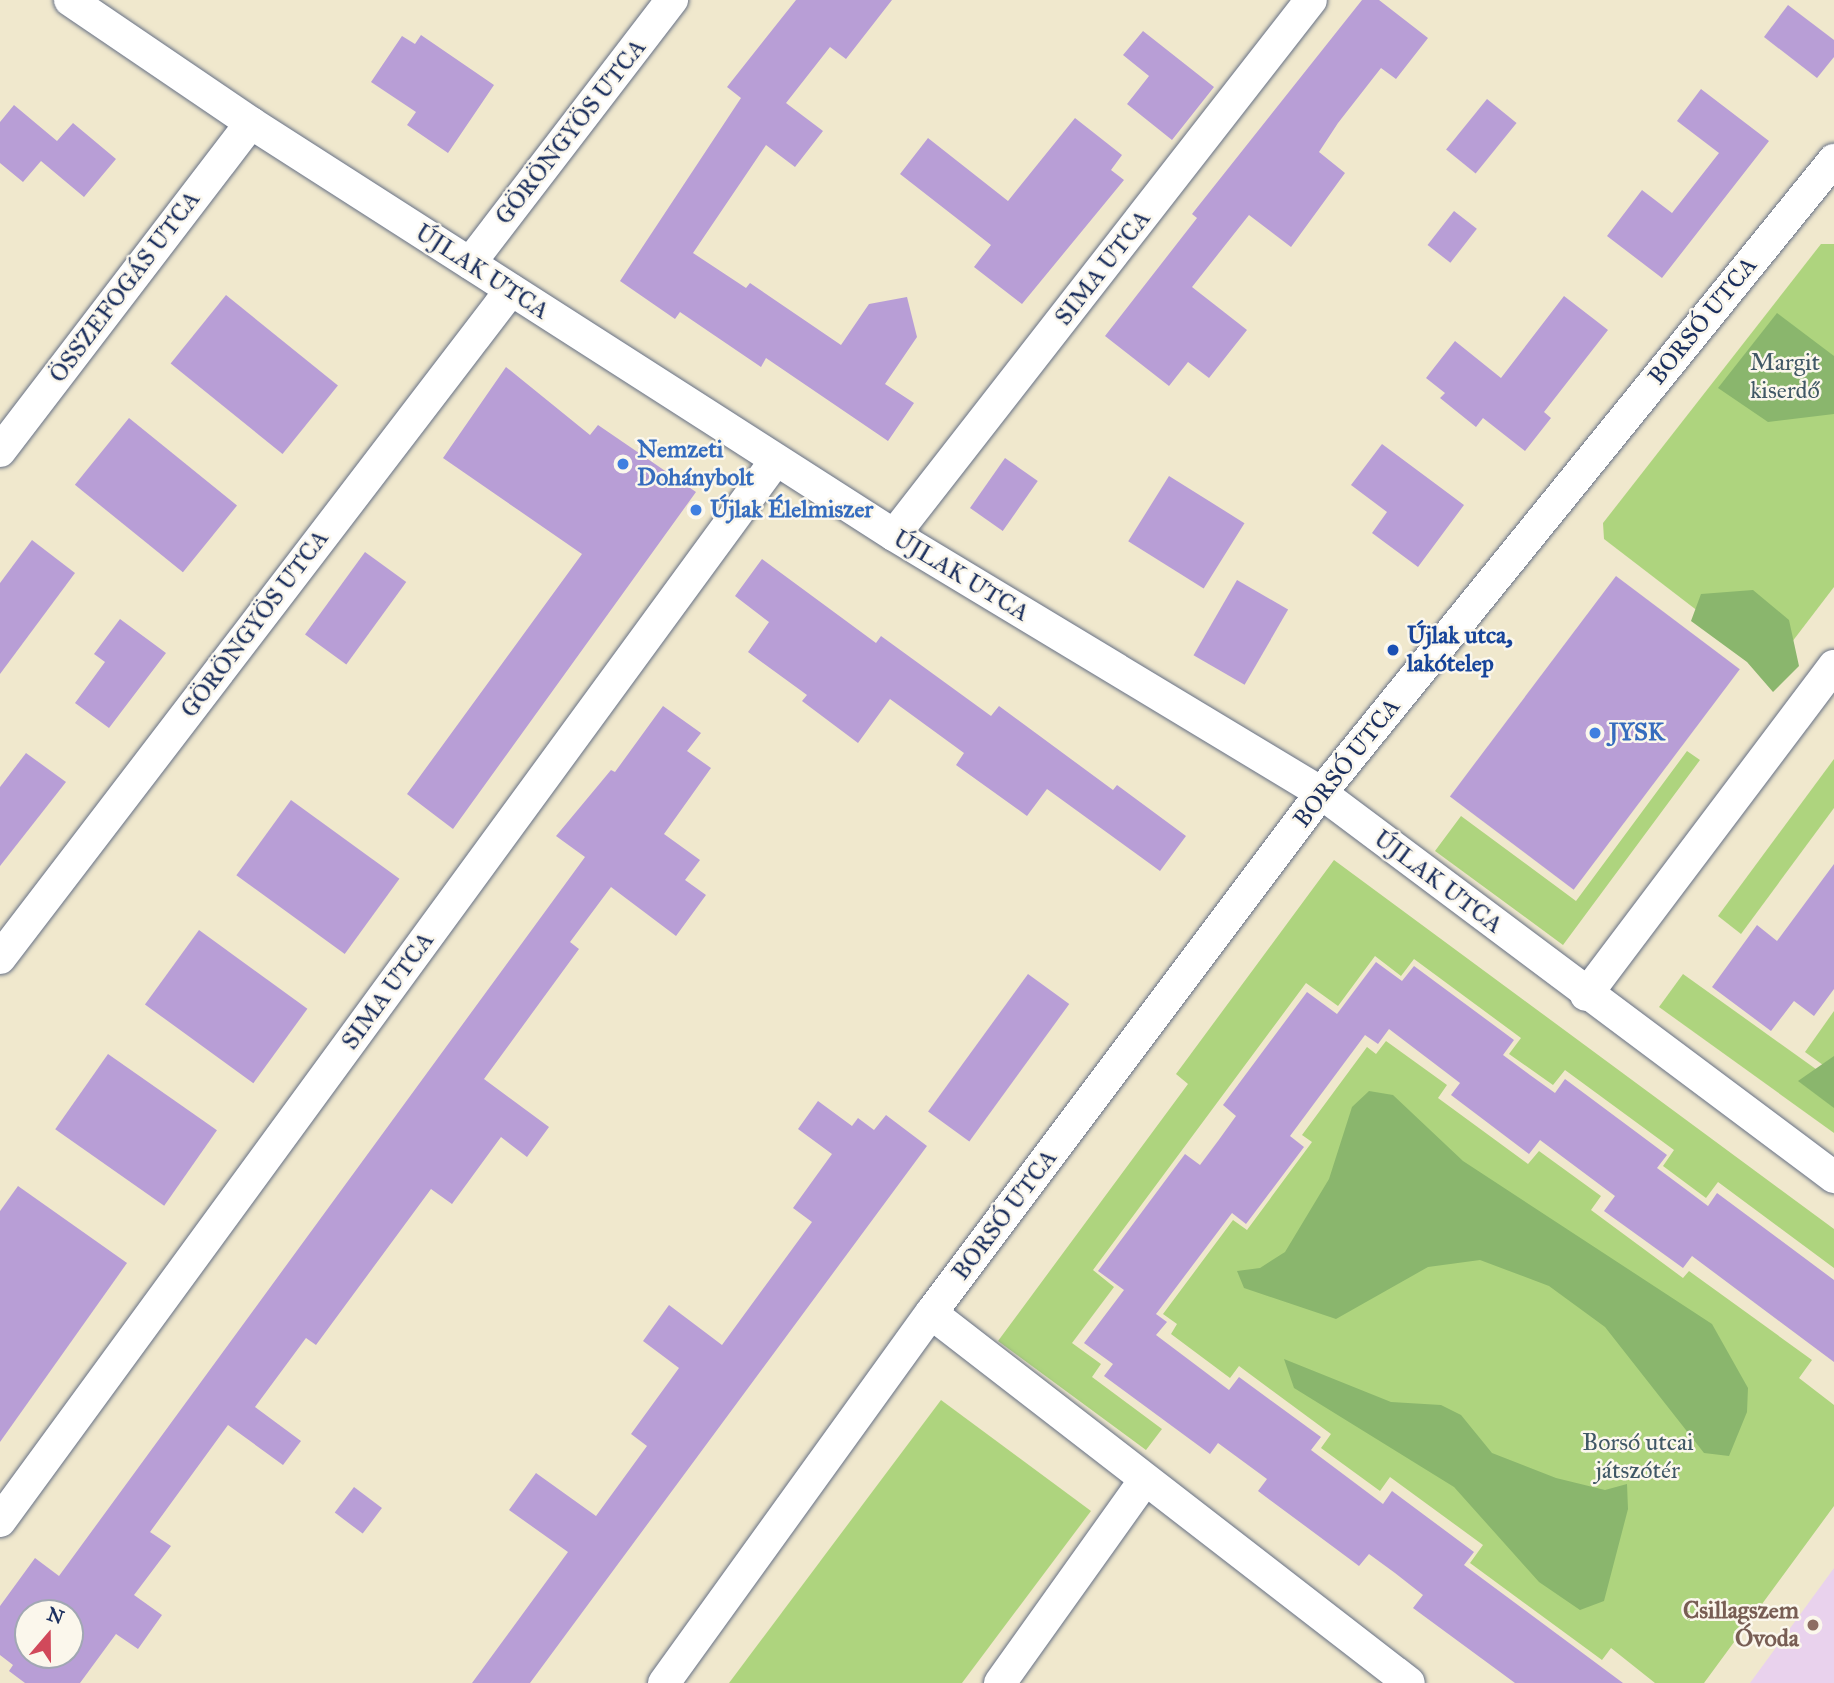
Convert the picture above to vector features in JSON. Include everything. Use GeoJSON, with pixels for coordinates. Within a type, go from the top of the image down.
{"type":"FeatureCollection","features":[{"type":"Feature","properties":{"kind":"street","name":"ÚJLAK UTCA"},"geometry":{"type":"LineString","coordinates":[[69,0],[251,123],[894,535],[1321,793],[1586,995],[1834,1177]]}},
{"type":"Feature","properties":{"kind":"street","name":"GÖRÖNGYÖS UTCA"},"geometry":{"type":"LineString","coordinates":[[470,263],[672,0]]}},
{"type":"Feature","properties":{"kind":"street","name":"SIMA UTCA"},"geometry":{"type":"LineString","coordinates":[[894,535],[1311,0]]}},
{"type":"Feature","properties":{"kind":"street","name":"ÖSSZEFOGÁS UTCA"},"geometry":{"type":"LineString","coordinates":[[0,451],[251,123]]}},
{"type":"Feature","properties":{"kind":"street","name":"BORSÓ UTCA"},"geometry":{"type":"LineString","coordinates":[[664,1683],[931,1313],[1321,793],[1833,163]]}},
{"type":"Feature","properties":{"kind":"street","name":"GÖRÖNGYÖS UTCA"},"geometry":{"type":"LineString","coordinates":[[0,958],[511,290]]}},
{"type":"Feature","properties":{"kind":"street","name":"SIMA UTCA"},"geometry":{"type":"LineString","coordinates":[[0,1521],[776,460]]}},
{"type":"Feature","properties":{"kind":"street"},"geometry":{"type":"LineString","coordinates":[[1586,995],[1834,666]]}},
{"type":"Feature","properties":{"kind":"street"},"geometry":{"type":"LineString","coordinates":[[931,1313],[1409,1683]]}},
{"type":"Feature","properties":{"kind":"street"},"geometry":{"type":"LineString","coordinates":[[1000,1683],[1145,1480]]}},
{"type":"Feature","properties":{"kind":"shaded area","name":"Csillagszem Óvoda"},"geometry":{"type":"Polygon","coordinates":[[[1834,1568],[1834,1683],[1750,1683],[1834,1568]]]}},
{"type":"Feature","properties":{"kind":"green space"},"geometry":{"type":"Polygon","coordinates":[[[1821,244],[1834,244],[1834,587],[1772,668],[1604,539],[1603,523],[1821,244]]]}},
{"type":"Feature","properties":{"kind":"green space","name":"Margit kiserdő"},"geometry":{"type":"Polygon","coordinates":[[[1777,313],[1834,356],[1834,414],[1768,422],[1718,388],[1777,313]]]}},
{"type":"Feature","properties":{"kind":"green space"},"geometry":{"type":"Polygon","coordinates":[[[1753,590],[1789,620],[1799,666],[1773,692],[1747,662],[1691,621],[1701,594],[1753,590]]]}},
{"type":"Feature","properties":{"kind":"green space"},"geometry":{"type":"Polygon","coordinates":[[[1687,751],[1700,760],[1563,945],[1435,851],[1461,816],[1576,901],[1687,751]]]}},
{"type":"Feature","properties":{"kind":"green space"},"geometry":{"type":"Polygon","coordinates":[[[1834,759],[1834,808],[1741,934],[1718,916],[1834,759]]]}},
{"type":"Feature","properties":{"kind":"green space"},"geometry":{"type":"Polygon","coordinates":[[[1334,860],[1834,1229],[1834,1268],[1718,1182],[1706,1198],[1663,1166],[1674,1150],[1565,1070],[1553,1085],[1509,1054],[1521,1038],[1414,959],[1401,976],[1375,956],[1338,1006],[1306,983],[1093,1270],[1114,1287],[1072,1343],[1101,1364],[1092,1377],[1162,1429],[1146,1450],[998,1341],[1188,1084],[1176,1074],[1334,860]]]}},
{"type":"Feature","properties":{"kind":"green space"},"geometry":{"type":"Polygon","coordinates":[[[1683,974],[1834,1082],[1834,1133],[1659,1007],[1683,974]]]}},
{"type":"Feature","properties":{"kind":"green space"},"geometry":{"type":"Polygon","coordinates":[[[1834,1011],[1834,1073],[1805,1052],[1834,1011]]]}},
{"type":"Feature","properties":{"kind":"green space","name":"Borsó utcai játszótér"},"geometry":{"type":"Polygon","coordinates":[[[1386,1041],[1447,1085],[1438,1098],[1528,1164],[1539,1151],[1601,1196],[1591,1210],[1683,1278],[1689,1271],[1812,1360],[1799,1378],[1834,1405],[1834,1506],[1704,1683],[1655,1683],[1611,1648],[1602,1660],[1470,1563],[1483,1545],[1390,1477],[1380,1491],[1321,1448],[1331,1434],[1239,1366],[1230,1378],[1171,1334],[1177,1324],[1163,1314],[1233,1220],[1247,1230],[1312,1142],[1302,1135],[1367,1047],[1376,1054],[1386,1041]]]}},
{"type":"Feature","properties":{"kind":"green space"},"geometry":{"type":"Polygon","coordinates":[[[1834,1056],[1834,1108],[1798,1081],[1834,1056]]]}},
{"type":"Feature","properties":{"kind":"green space"},"geometry":{"type":"Polygon","coordinates":[[[1369,1091],[1393,1095],[1463,1161],[1712,1324],[1748,1388],[1747,1412],[1729,1456],[1704,1453],[1605,1327],[1549,1286],[1480,1260],[1428,1267],[1336,1319],[1244,1288],[1237,1271],[1260,1268],[1285,1252],[1329,1179],[1352,1107],[1369,1091]]]}},
{"type":"Feature","properties":{"kind":"green space"},"geometry":{"type":"Polygon","coordinates":[[[1284,1359],[1391,1402],[1441,1405],[1461,1415],[1492,1453],[1556,1478],[1605,1490],[1627,1484],[1628,1509],[1604,1601],[1580,1610],[1539,1582],[1454,1487],[1294,1388],[1284,1359]]]}},
{"type":"Feature","properties":{"kind":"green space"},"geometry":{"type":"Polygon","coordinates":[[[941,1400],[1091,1511],[962,1683],[729,1683],[941,1400]]]}},
{"type":"Feature","properties":{"kind":"building"},"geometry":{"type":"Polygon","coordinates":[[[796,0],[892,0],[846,59],[830,47],[786,103],[823,131],[795,167],[766,145],[693,253],[746,288],[750,283],[841,345],[869,304],[907,297],[917,337],[885,384],[914,403],[888,441],[766,358],[761,367],[680,312],[675,319],[620,281],[741,98],[727,87],[796,0]]]}},
{"type":"Feature","properties":{"kind":"building"},"geometry":{"type":"Polygon","coordinates":[[[1362,0],[1379,0],[1428,38],[1396,79],[1381,68],[1338,123],[1319,152],[1345,173],[1291,247],[1249,215],[1192,287],[1247,330],[1209,378],[1188,362],[1169,386],[1105,336],[1197,218],[1192,214],[1362,0]]]}},
{"type":"Feature","properties":{"kind":"building"},"geometry":{"type":"Polygon","coordinates":[[[1788,5],[1834,40],[1834,57],[1817,78],[1764,37],[1788,5]]]}},
{"type":"Feature","properties":{"kind":"building"},"geometry":{"type":"Polygon","coordinates":[[[1143,31],[1214,87],[1172,140],[1127,104],[1149,76],[1123,55],[1143,31]]]}},
{"type":"Feature","properties":{"kind":"building"},"geometry":{"type":"Polygon","coordinates":[[[421,35],[494,85],[448,153],[407,125],[416,112],[371,82],[402,36],[415,44],[421,35]]]}},
{"type":"Feature","properties":{"kind":"building"},"geometry":{"type":"Polygon","coordinates":[[[1701,89],[1769,141],[1662,278],[1607,236],[1642,190],[1672,213],[1719,153],[1677,121],[1701,89]]]}},
{"type":"Feature","properties":{"kind":"building"},"geometry":{"type":"Polygon","coordinates":[[[1487,99],[1517,123],[1476,173],[1446,150],[1487,99]]]}},
{"type":"Feature","properties":{"kind":"building"},"geometry":{"type":"Polygon","coordinates":[[[14,105],[57,141],[73,123],[116,159],[84,197],[41,161],[23,182],[0,163],[0,122],[14,105]]]}},
{"type":"Feature","properties":{"kind":"building"},"geometry":{"type":"Polygon","coordinates":[[[1075,118],[1122,155],[1111,170],[1124,180],[1022,304],[974,267],[991,245],[900,174],[928,138],[1008,201],[1075,118]]]}},
{"type":"Feature","properties":{"kind":"building"},"geometry":{"type":"Polygon","coordinates":[[[1454,211],[1477,229],[1450,263],[1428,245],[1454,211]]]}},
{"type":"Feature","properties":{"kind":"building"},"geometry":{"type":"Polygon","coordinates":[[[226,295],[338,386],[283,454],[171,363],[226,295]]]}},
{"type":"Feature","properties":{"kind":"building"},"geometry":{"type":"Polygon","coordinates":[[[1564,296],[1608,330],[1544,412],[1551,418],[1525,451],[1483,418],[1476,427],[1440,398],[1445,393],[1426,378],[1455,341],[1501,378],[1564,296]]]}},
{"type":"Feature","properties":{"kind":"building"},"geometry":{"type":"Polygon","coordinates":[[[506,367],[590,435],[598,425],[696,492],[453,829],[407,794],[582,554],[443,458],[506,367]]]}},
{"type":"Feature","properties":{"kind":"building"},"geometry":{"type":"Polygon","coordinates":[[[129,418],[237,505],[183,572],[75,485],[129,418]]]}},
{"type":"Feature","properties":{"kind":"building"},"geometry":{"type":"Polygon","coordinates":[[[1382,444],[1464,505],[1418,567],[1372,533],[1387,512],[1351,485],[1382,444]]]}},
{"type":"Feature","properties":{"kind":"building"},"geometry":{"type":"Polygon","coordinates":[[[1005,458],[1038,481],[1003,531],[970,508],[1005,458]]]}},
{"type":"Feature","properties":{"kind":"building"},"geometry":{"type":"Polygon","coordinates":[[[1169,476],[1244,523],[1204,588],[1128,541],[1169,476]]]}},
{"type":"Feature","properties":{"kind":"building"},"geometry":{"type":"Polygon","coordinates":[[[32,540],[75,573],[0,674],[0,583],[32,540]]]}},
{"type":"Feature","properties":{"kind":"building"},"geometry":{"type":"Polygon","coordinates":[[[365,552],[406,582],[346,664],[305,635],[365,552]]]}},
{"type":"Feature","properties":{"kind":"building"},"geometry":{"type":"Polygon","coordinates":[[[762,559],[876,643],[881,636],[991,716],[999,706],[1113,790],[1117,785],[1186,836],[1160,871],[1047,789],[1027,816],[956,765],[964,753],[890,699],[858,743],[802,701],[807,695],[748,652],[769,622],[735,596],[762,559]]]}},
{"type":"Feature","properties":{"kind":"building","name":"JYSK"},"geometry":{"type":"Polygon","coordinates":[[[1616,576],[1740,669],[1574,890],[1450,796],[1616,576]]]}},
{"type":"Feature","properties":{"kind":"building"},"geometry":{"type":"Polygon","coordinates":[[[1237,580],[1288,610],[1245,685],[1194,655],[1237,580]]]}},
{"type":"Feature","properties":{"kind":"building"},"geometry":{"type":"Polygon","coordinates":[[[120,619],[166,653],[109,728],[75,703],[105,662],[94,654],[120,619]]]}},
{"type":"Feature","properties":{"kind":"building"},"geometry":{"type":"Polygon","coordinates":[[[663,706],[701,733],[687,751],[711,768],[664,834],[700,860],[685,880],[706,895],[676,936],[611,887],[570,942],[579,949],[484,1079],[549,1127],[527,1157],[501,1137],[452,1204],[431,1189],[316,1345],[306,1338],[255,1407],[301,1441],[283,1465],[228,1425],[150,1532],[171,1546],[134,1595],[162,1615],[138,1649],[116,1634],[80,1683],[25,1683],[9,1671],[13,1665],[0,1655],[0,1606],[35,1558],[59,1576],[585,857],[556,836],[611,770],[615,772],[663,706]]]}},
{"type":"Feature","properties":{"kind":"building"},"geometry":{"type":"Polygon","coordinates":[[[26,753],[66,782],[0,866],[0,787],[26,753]]]}},
{"type":"Feature","properties":{"kind":"building"},"geometry":{"type":"Polygon","coordinates":[[[291,800],[399,879],[345,954],[236,875],[291,800]]]}},
{"type":"Feature","properties":{"kind":"building"},"geometry":{"type":"Polygon","coordinates":[[[1834,864],[1834,989],[1814,1016],[1794,1001],[1771,1031],[1712,987],[1757,925],[1777,941],[1834,864]]]}},
{"type":"Feature","properties":{"kind":"building"},"geometry":{"type":"Polygon","coordinates":[[[199,930],[307,1009],[253,1083],[145,1004],[199,930]]]}},
{"type":"Feature","properties":{"kind":"building"},"geometry":{"type":"Polygon","coordinates":[[[1376,962],[1402,981],[1414,966],[1514,1040],[1503,1055],[1555,1093],[1565,1079],[1667,1155],[1657,1168],[1708,1206],[1717,1193],[1834,1280],[1834,1362],[1692,1256],[1683,1268],[1604,1211],[1615,1196],[1540,1140],[1529,1154],[1451,1095],[1460,1083],[1389,1029],[1378,1044],[1365,1035],[1290,1136],[1304,1147],[1246,1224],[1232,1213],[1156,1314],[1167,1322],[1156,1335],[1229,1390],[1239,1377],[1321,1437],[1311,1450],[1383,1504],[1392,1491],[1474,1552],[1464,1565],[1623,1683],[1515,1683],[1413,1608],[1423,1595],[1395,1573],[1369,1554],[1359,1566],[1258,1491],[1267,1479],[1218,1443],[1210,1454],[1104,1376],[1113,1364],[1084,1343],[1124,1290],[1098,1271],[1185,1154],[1200,1165],[1218,1141],[1236,1116],[1223,1105],[1307,992],[1337,1014],[1376,962]]]}},
{"type":"Feature","properties":{"kind":"building"},"geometry":{"type":"Polygon","coordinates":[[[1028,974],[1069,1004],[969,1142],[928,1112],[1028,974]]]}},
{"type":"Feature","properties":{"kind":"building"},"geometry":{"type":"Polygon","coordinates":[[[108,1054],[217,1130],[164,1206],[55,1129],[108,1054]]]}},
{"type":"Feature","properties":{"kind":"building"},"geometry":{"type":"Polygon","coordinates":[[[818,1101],[852,1126],[858,1118],[874,1130],[886,1115],[927,1146],[530,1683],[472,1683],[568,1552],[509,1510],[536,1473],[596,1516],[647,1446],[631,1434],[679,1368],[643,1341],[669,1305],[722,1345],[812,1222],[793,1208],[832,1154],[798,1129],[818,1101]]]}},
{"type":"Feature","properties":{"kind":"building"},"geometry":{"type":"Polygon","coordinates":[[[18,1186],[127,1263],[0,1442],[0,1211],[18,1186]]]}},
{"type":"Feature","properties":{"kind":"building"},"geometry":{"type":"Polygon","coordinates":[[[354,1487],[382,1508],[363,1534],[335,1513],[354,1487]]]}},
{"type":"Feature","properties":{"kind":"place","name":"Nemzeti Dohánybolt"},"geometry":{"type":"Point","coordinates":[623,464]}},
{"type":"Feature","properties":{"kind":"place","name":"Újlak Élelmiszer"},"geometry":{"type":"Point","coordinates":[696,510]}},
{"type":"Feature","properties":{"kind":"place","name":"Újlak utca, lakótelep"},"geometry":{"type":"Point","coordinates":[1393,650]}},
{"type":"Feature","properties":{"kind":"place","name":"JYSK"},"geometry":{"type":"Point","coordinates":[1595,733]}},
{"type":"Feature","properties":{"kind":"place","name":"Csillagszem Óvoda"},"geometry":{"type":"Point","coordinates":[1813,1625]}}]}
